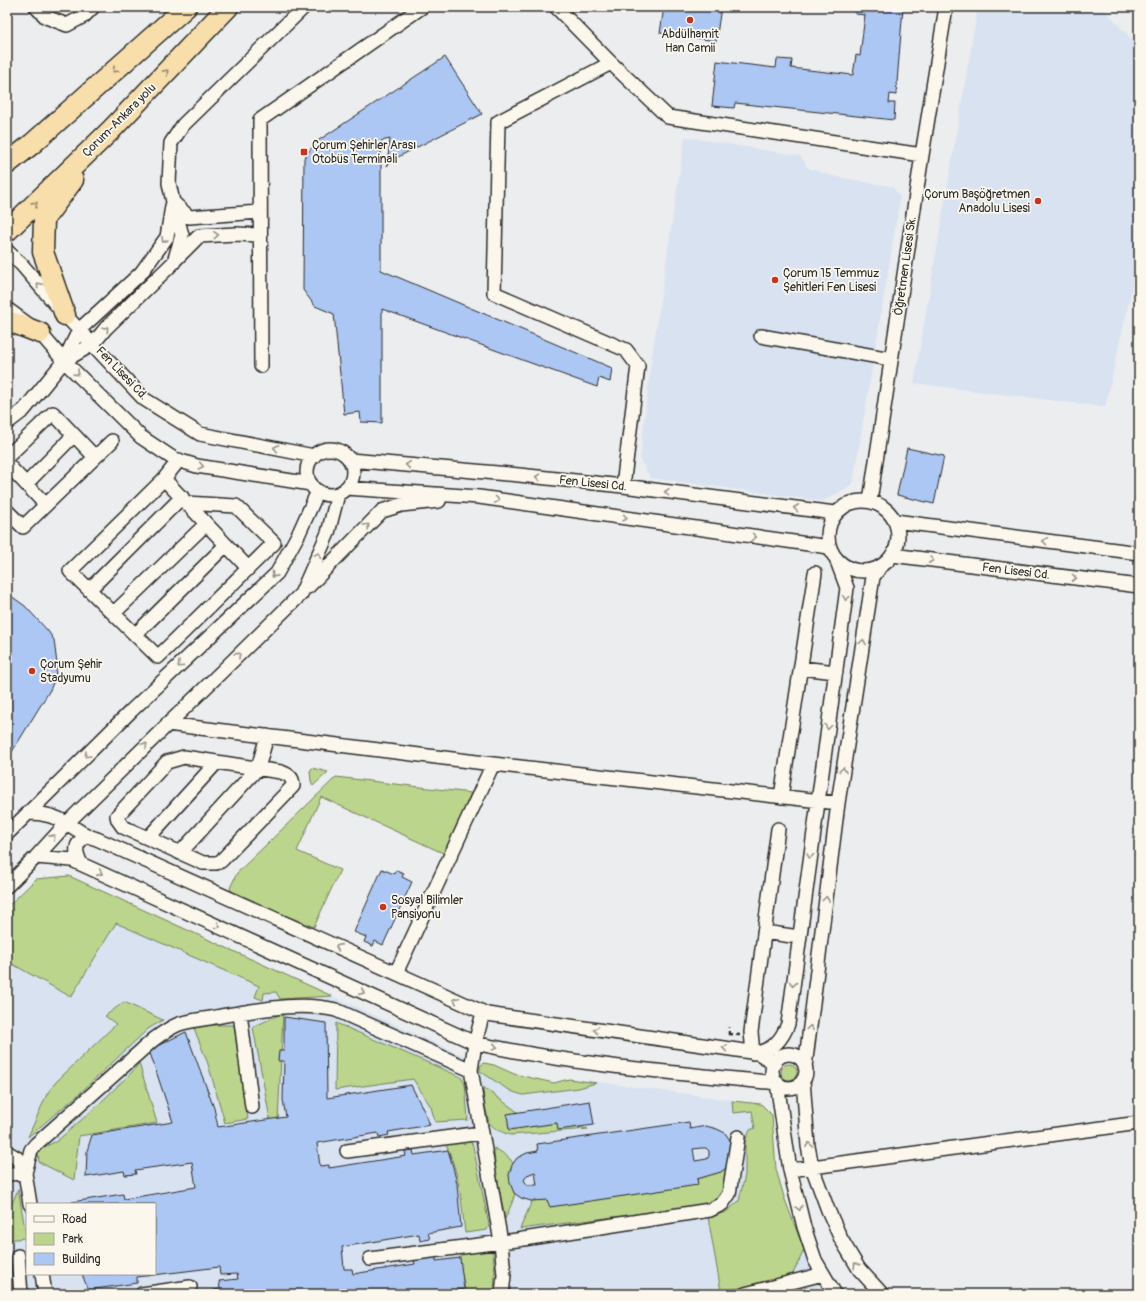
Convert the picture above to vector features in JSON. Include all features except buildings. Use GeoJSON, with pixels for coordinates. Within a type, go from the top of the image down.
{"type":"FeatureCollection","features":[{"type":"Feature","properties":{"kind":"highway"},"geometry":{"type":"LineString","coordinates":[[7,164],[32,144],[186,7]]}},
{"type":"Feature","properties":{"kind":"highway","name":"Çorum-Ankara yolu"},"geometry":{"type":"LineString","coordinates":[[7,231],[112,128],[228,7]]}},
{"type":"Feature","properties":{"kind":"highway"},"geometry":{"type":"LineString","coordinates":[[65,315],[43,252],[44,219],[112,128]]}},
{"type":"Feature","properties":{"kind":"highway"},"geometry":{"type":"LineString","coordinates":[[7,150],[32,144]]}},
{"type":"Feature","properties":{"kind":"highway"},"geometry":{"type":"LineString","coordinates":[[7,322],[40,333]]}},
{"type":"Feature","properties":{"kind":"street"},"geometry":{"type":"LineString","coordinates":[[36,7],[46,17],[67,25],[84,16],[93,7]]}},
{"type":"Feature","properties":{"kind":"street"},"geometry":{"type":"LineString","coordinates":[[174,262],[182,235],[169,183],[171,143],[183,125],[304,7]]}},
{"type":"Feature","properties":{"kind":"street"},"geometry":{"type":"LineString","coordinates":[[261,366],[260,120],[422,7]]}},
{"type":"Feature","properties":{"kind":"street"},"geometry":{"type":"LineString","coordinates":[[556,7],[611,63],[668,117],[922,155]]}},
{"type":"Feature","properties":{"kind":"street","name":"Öğretmen Lisesi Sk."},"geometry":{"type":"LineString","coordinates":[[870,501],[922,155],[946,7]]}},
{"type":"Feature","properties":{"kind":"street"},"geometry":{"type":"LineString","coordinates":[[611,63],[498,122],[494,292],[626,350],[638,366],[623,486]]}},
{"type":"Feature","properties":{"kind":"street"},"geometry":{"type":"LineString","coordinates":[[173,202],[189,217],[260,212]]}},
{"type":"Feature","properties":{"kind":"street"},"geometry":{"type":"LineString","coordinates":[[7,423],[24,410],[64,361],[79,330],[141,273],[167,237],[173,202]]}},
{"type":"Feature","properties":{"kind":"street"},"geometry":{"type":"LineString","coordinates":[[64,361],[93,344],[106,328],[199,236],[236,234],[260,235]]}},
{"type":"Feature","properties":{"kind":"street","name":"Fen Lisesi Cd."},"geometry":{"type":"LineString","coordinates":[[7,251],[144,399],[200,434],[314,456]]}},
{"type":"Feature","properties":{"kind":"street"},"geometry":{"type":"LineString","coordinates":[[7,309],[40,333],[64,361],[142,436],[174,459],[197,466],[314,488],[331,495],[342,491],[479,497],[829,547]]}},
{"type":"Feature","properties":{"kind":"street"},"geometry":{"type":"LineString","coordinates":[[761,336],[891,359]]}},
{"type":"Feature","properties":{"kind":"street"},"geometry":{"type":"LineString","coordinates":[[7,457],[53,413],[95,457]]}},
{"type":"Feature","properties":{"kind":"street"},"geometry":{"type":"LineString","coordinates":[[26,484],[74,435]]}},
{"type":"Feature","properties":{"kind":"street"},"geometry":{"type":"LineString","coordinates":[[7,511],[23,527],[112,441]]}},
{"type":"Feature","properties":{"kind":"street"},"geometry":{"type":"LineString","coordinates":[[7,834],[126,716],[277,573],[299,533],[314,488],[308,477],[307,469],[310,462],[314,456],[320,452],[333,449],[339,451],[350,460],[353,475],[351,482],[342,491],[328,533],[301,594]]}},
{"type":"Feature","properties":{"kind":"street"},"geometry":{"type":"LineString","coordinates":[[179,460],[164,479],[70,571],[158,657],[274,543],[236,506],[184,500]]}},
{"type":"Feature","properties":{"kind":"street","name":"Fen Lisesi Cd."},"geometry":{"type":"LineString","coordinates":[[350,460],[623,486],[834,513]]}},
{"type":"Feature","properties":{"kind":"street"},"geometry":{"type":"LineString","coordinates":[[7,464],[46,505]]}},
{"type":"Feature","properties":{"kind":"street"},"geometry":{"type":"LineString","coordinates":[[164,479],[248,568]]}},
{"type":"Feature","properties":{"kind":"street"},"geometry":{"type":"LineString","coordinates":[[7,886],[67,823],[301,594],[382,511],[401,504],[479,497]]}},
{"type":"Feature","properties":{"kind":"street"},"geometry":{"type":"LineString","coordinates":[[90,590],[184,500]]}},
{"type":"Feature","properties":{"kind":"street"},"geometry":{"type":"LineString","coordinates":[[756,1053],[766,1051],[775,1046],[781,1039],[788,1024],[836,672],[847,588],[837,561],[829,547],[827,530],[834,513],[846,504],[860,500],[870,501],[886,509],[895,521],[898,538],[892,555],[873,577],[838,803],[804,1074],[808,1146],[812,1167],[841,1240],[859,1269],[882,1294]]}},
{"type":"Feature","properties":{"kind":"street"},"geometry":{"type":"LineString","coordinates":[[895,521],[1139,553]]}},
{"type":"Feature","properties":{"kind":"street"},"geometry":{"type":"LineString","coordinates":[[114,613],[206,524]]}},
{"type":"Feature","properties":{"kind":"street"},"geometry":{"type":"LineString","coordinates":[[136,635],[226,545]]}},
{"type":"Feature","properties":{"kind":"street","name":"Fen Lisesi Cd."},"geometry":{"type":"LineString","coordinates":[[892,555],[1139,586]]}},
{"type":"Feature","properties":{"kind":"street"},"geometry":{"type":"LineString","coordinates":[[837,561],[850,569],[866,571],[881,566]]}},
{"type":"Feature","properties":{"kind":"street"},"geometry":{"type":"LineString","coordinates":[[781,797],[815,573]]}},
{"type":"Feature","properties":{"kind":"street"},"geometry":{"type":"LineString","coordinates":[[800,668],[836,672]]}},
{"type":"Feature","properties":{"kind":"street"},"geometry":{"type":"LineString","coordinates":[[167,724],[493,764],[838,803]]}},
{"type":"Feature","properties":{"kind":"street"},"geometry":{"type":"LineString","coordinates":[[180,853],[258,768],[267,736]]}},
{"type":"Feature","properties":{"kind":"street"},"geometry":{"type":"LineString","coordinates":[[184,757],[217,762],[288,774],[293,779],[294,786],[221,861],[216,863],[203,863],[123,827],[118,820],[117,816],[167,762],[184,757]]}},
{"type":"Feature","properties":{"kind":"street"},"geometry":{"type":"LineString","coordinates":[[148,838],[217,762]]}},
{"type":"Feature","properties":{"kind":"street"},"geometry":{"type":"LineString","coordinates":[[396,973],[493,764]]}},
{"type":"Feature","properties":{"kind":"street"},"geometry":{"type":"LineString","coordinates":[[28,813],[40,813],[52,816],[67,823],[86,836],[96,839],[483,1013],[756,1053],[778,1060],[789,1055],[794,1055],[799,1058],[804,1074],[797,1086],[787,1088],[777,1083],[663,1072],[527,1054],[475,1043],[72,860],[36,857]]}},
{"type":"Feature","properties":{"kind":"street"},"geometry":{"type":"LineString","coordinates":[[756,1053],[751,1032],[778,830]]}},
{"type":"Feature","properties":{"kind":"street"},"geometry":{"type":"LineString","coordinates":[[81,864],[77,852],[77,846],[86,836]]}},
{"type":"Feature","properties":{"kind":"street"},"geometry":{"type":"LineString","coordinates":[[764,932],[799,937]]}},
{"type":"Feature","properties":{"kind":"street"},"geometry":{"type":"LineString","coordinates":[[25,1173],[31,1150],[36,1144],[153,1040],[168,1029],[180,1024],[240,1013],[303,1005],[323,1007],[336,1010],[471,1070]]}},
{"type":"Feature","properties":{"kind":"street"},"geometry":{"type":"LineString","coordinates":[[240,1013],[252,1107]]}},
{"type":"Feature","properties":{"kind":"street"},"geometry":{"type":"LineString","coordinates":[[483,1013],[475,1043],[471,1070],[501,1242],[504,1275],[502,1294]]}},
{"type":"Feature","properties":{"kind":"street"},"geometry":{"type":"LineString","coordinates":[[781,1039],[778,1060],[772,1073],[777,1083],[790,1170],[804,1227],[815,1260],[835,1294]]}},
{"type":"Feature","properties":{"kind":"street"},"geometry":{"type":"LineString","coordinates":[[790,1170],[1139,1123]]}},
{"type":"Feature","properties":{"kind":"street"},"geometry":{"type":"LineString","coordinates":[[347,1151],[481,1133]]}},
{"type":"Feature","properties":{"kind":"street"},"geometry":{"type":"LineString","coordinates":[[370,1259],[606,1227],[710,1210],[722,1204],[729,1194],[738,1137]]}},
{"type":"Feature","properties":{"kind":"street"},"geometry":{"type":"LineString","coordinates":[[7,1152],[17,1158],[25,1173],[30,1203]]}},
{"type":"Feature","properties":{"kind":"street"},"geometry":{"type":"LineString","coordinates":[[7,1174],[25,1173]]}},
{"type":"Feature","properties":{"kind":"street"},"geometry":{"type":"LineString","coordinates":[[18,1256],[21,1294]]}},
{"type":"Feature","properties":{"kind":"street"},"geometry":{"type":"LineString","coordinates":[[745,1294],[823,1274]]}},
{"type":"Feature","properties":{"kind":"street"},"geometry":{"type":"LineString","coordinates":[[42,1275],[45,1294]]}},
{"type":"Feature","properties":{"kind":"street"},"geometry":{"type":"LineString","coordinates":[[142,1294],[190,1287]]}},
{"type":"Feature","properties":{"kind":"shaded area","name":"Çorum Başöğretmen Anadolu Lisesi"},"geometry":{"type":"Polygon","coordinates":[[[978,7],[1102,7],[1139,47],[1139,257],[1105,407],[914,383],[978,7]]]}},
{"type":"Feature","properties":{"kind":"shaded area","name":"Çorum 15 Temmuz Şehitleri Fen Lisesi"},"geometry":{"type":"Polygon","coordinates":[[[685,137],[800,156],[808,168],[832,176],[893,187],[900,198],[853,483],[823,501],[651,478],[640,460],[651,363],[685,137]]]}},
{"type":"Feature","properties":{"kind":"shaded area"},"geometry":{"type":"Polygon","coordinates":[[[69,876],[468,1058],[494,1065],[514,1074],[555,1083],[575,1079],[761,1104],[772,1115],[776,1169],[784,1197],[804,1250],[826,1294],[7,1294],[7,1240],[25,1238],[7,1227],[7,907],[36,879],[69,876]]]}},
{"type":"Feature","properties":{"kind":"green space"},"geometry":{"type":"Polygon","coordinates":[[[312,768],[328,772],[313,786],[310,771],[312,768]]]}},
{"type":"Feature","properties":{"kind":"green space"},"geometry":{"type":"Polygon","coordinates":[[[336,777],[471,793],[445,854],[321,797],[297,851],[340,870],[314,927],[233,894],[230,888],[237,873],[336,777]]]}},
{"type":"Feature","properties":{"kind":"green space"},"geometry":{"type":"Polygon","coordinates":[[[69,876],[332,996],[280,999],[276,992],[264,993],[263,1000],[255,997],[259,986],[116,923],[71,997],[7,961],[7,907],[36,879],[69,876]]]}},
{"type":"Feature","properties":{"kind":"green space"},"geometry":{"type":"Polygon","coordinates":[[[124,1002],[163,1020],[148,1029],[80,1093],[28,1137],[47,1094],[55,1083],[116,1024],[105,1016],[124,1002]]]}},
{"type":"Feature","properties":{"kind":"green space"},"geometry":{"type":"Polygon","coordinates":[[[283,1013],[278,1122],[270,1119],[253,1027],[283,1013]]]}},
{"type":"Feature","properties":{"kind":"green space"},"geometry":{"type":"Polygon","coordinates":[[[336,1023],[461,1077],[465,1084],[468,1120],[435,1122],[431,1107],[413,1079],[335,1090],[336,1023]]]}},
{"type":"Feature","properties":{"kind":"green space"},"geometry":{"type":"Polygon","coordinates":[[[211,1025],[234,1025],[248,1119],[225,1123],[208,1064],[194,1028],[211,1025]]]}},
{"type":"Feature","properties":{"kind":"green space"},"geometry":{"type":"Polygon","coordinates":[[[139,1063],[157,1123],[79,1136],[74,1180],[39,1162],[38,1152],[44,1147],[57,1141],[94,1109],[133,1071],[139,1063]]]}},
{"type":"Feature","properties":{"kind":"green space"},"geometry":{"type":"Polygon","coordinates":[[[484,1063],[494,1065],[514,1074],[554,1083],[569,1079],[596,1083],[579,1088],[523,1095],[504,1087],[480,1071],[480,1066],[484,1063]]]}},
{"type":"Feature","properties":{"kind":"green space"},"geometry":{"type":"Polygon","coordinates":[[[786,1064],[792,1064],[797,1069],[795,1078],[792,1080],[786,1080],[781,1075],[781,1069],[786,1064]]]}},
{"type":"Feature","properties":{"kind":"green space"},"geometry":{"type":"Polygon","coordinates":[[[483,1087],[526,1118],[588,1129],[510,1135],[497,1130],[489,1123],[484,1101],[483,1087]]]}},
{"type":"Feature","properties":{"kind":"green space"},"geometry":{"type":"Polygon","coordinates":[[[732,1101],[761,1104],[772,1115],[776,1169],[784,1197],[804,1250],[791,1278],[706,1294],[721,1291],[708,1217],[726,1212],[739,1201],[745,1175],[745,1141],[750,1130],[755,1128],[752,1111],[733,1113],[732,1101]]]}},
{"type":"Feature","properties":{"kind":"green space"},"geometry":{"type":"Polygon","coordinates":[[[467,1140],[471,1142],[473,1146],[489,1225],[487,1230],[465,1233],[457,1176],[445,1143],[467,1140]]]}},
{"type":"Feature","properties":{"kind":"green space"},"geometry":{"type":"Polygon","coordinates":[[[494,1148],[510,1159],[517,1173],[514,1197],[505,1219],[495,1165],[494,1148]]]}},
{"type":"Feature","properties":{"kind":"green space"},"geometry":{"type":"Polygon","coordinates":[[[718,1167],[727,1169],[733,1182],[715,1204],[520,1229],[532,1201],[718,1167]]]}},
{"type":"Feature","properties":{"kind":"green space"},"geometry":{"type":"Polygon","coordinates":[[[18,1189],[26,1234],[26,1246],[25,1238],[7,1240],[7,1216],[18,1189]]]}},
{"type":"Feature","properties":{"kind":"green space"},"geometry":{"type":"Polygon","coordinates":[[[492,1247],[495,1272],[494,1294],[454,1294],[454,1292],[465,1289],[459,1260],[463,1249],[492,1247]]]}},
{"type":"Feature","properties":{"kind":"place","name":"Abdülhamit Han Camii"},"geometry":{"type":"Point","coordinates":[690,20]}},
{"type":"Feature","properties":{"kind":"place","name":"Çorum Şehirler Arası Otobüs Terminali"},"geometry":{"type":"Point","coordinates":[304,152]}},
{"type":"Feature","properties":{"kind":"place","name":"Çorum Başöğretmen Anadolu Lisesi"},"geometry":{"type":"Point","coordinates":[1038,201]}},
{"type":"Feature","properties":{"kind":"place","name":"Çorum 15 Temmuz Şehitleri Fen Lisesi"},"geometry":{"type":"Point","coordinates":[775,280]}},
{"type":"Feature","properties":{"kind":"place","name":"Çorum Şehir Stadyumu"},"geometry":{"type":"Point","coordinates":[32,671]}},
{"type":"Feature","properties":{"kind":"place","name":"Sosyal Bilimler Pansiyonu"},"geometry":{"type":"Point","coordinates":[383,907]}}]}
